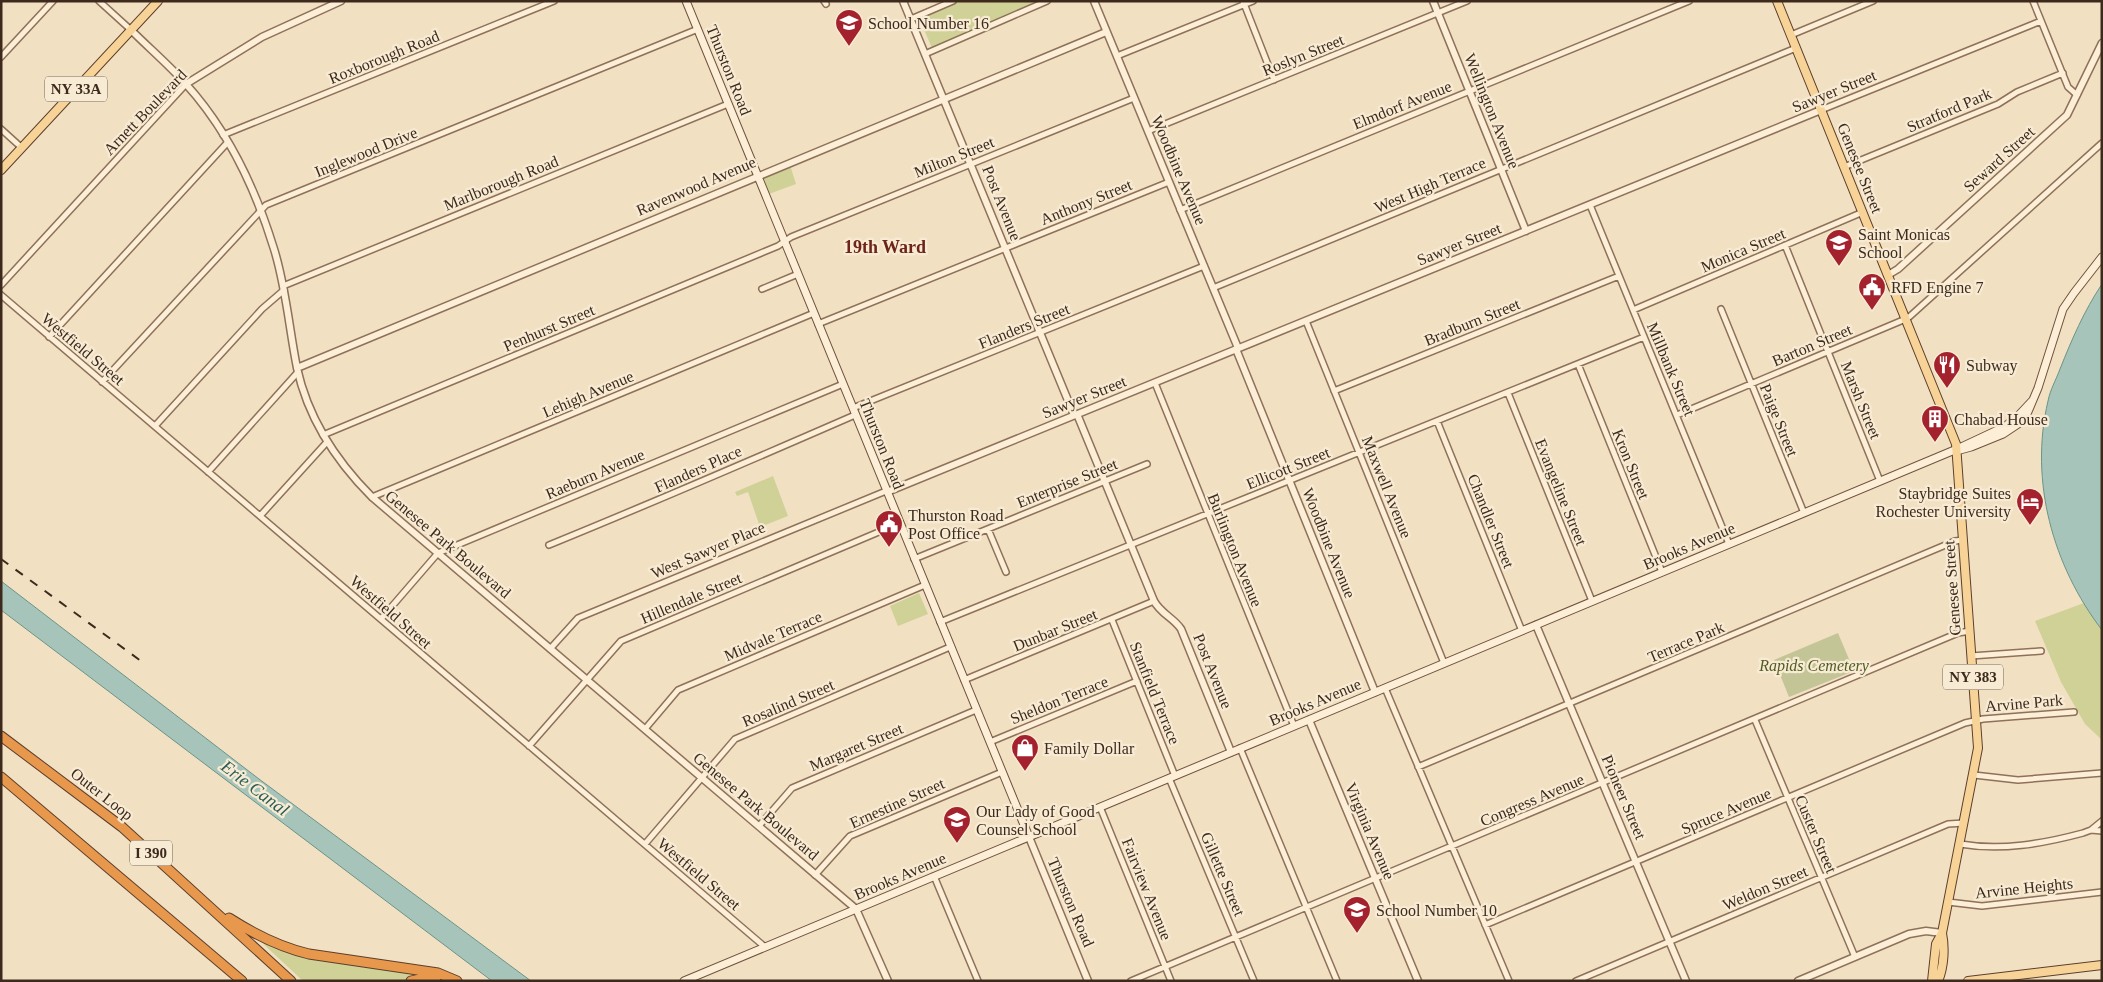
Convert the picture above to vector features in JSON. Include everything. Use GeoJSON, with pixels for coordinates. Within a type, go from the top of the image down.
{"type":"FeatureCollection","features":[{"type":"Feature","properties":{"kind":"highway","name":"Outer Loop"},"geometry":{"type":"LineString","coordinates":[[1,736],[122,827],[291,981]]}},
{"type":"Feature","properties":{"kind":"highway","name":"I 390"},"geometry":{"type":"LineString","coordinates":[[1,777],[242,981]]}},
{"type":"Feature","properties":{"kind":"highway"},"geometry":{"type":"LineString","coordinates":[[210,906],[254,933],[288,949],[309,954],[438,972],[457,981]]}},
{"type":"Feature","properties":{"kind":"highway"},"geometry":{"type":"LineString","coordinates":[[411,981],[420,979],[436,981]]}},
{"type":"Feature","properties":{"kind":"main road","name":"NY 33A"},"geometry":{"type":"LineString","coordinates":[[1,170],[158,1]]}},
{"type":"Feature","properties":{"kind":"main road","name":"Thurston Road"},"geometry":{"type":"LineString","coordinates":[[686,1],[1028,837]]}},
{"type":"Feature","properties":{"kind":"main road","name":"Genesee Street"},"geometry":{"type":"LineString","coordinates":[[1777,1],[1957,450],[1978,748],[1942,933],[1936,944],[1932,981]]}},
{"type":"Feature","properties":{"kind":"main road","name":"Brooks Avenue"},"geometry":{"type":"LineString","coordinates":[[684,981],[1957,450],[2008,424],[2032,401],[2063,309],[2102,257]]}},
{"type":"Feature","properties":{"kind":"main road","name":"Genesee Street"},"geometry":{"type":"LineString","coordinates":[[1938,981],[1942,969],[1944,947],[1942,933]]}},
{"type":"Feature","properties":{"kind":"main road"},"geometry":{"type":"LineString","coordinates":[[1968,981],[2102,965]]}},
{"type":"Feature","properties":{"kind":"street"},"geometry":{"type":"LineString","coordinates":[[1,57],[53,1]]}},
{"type":"Feature","properties":{"kind":"street"},"geometry":{"type":"LineString","coordinates":[[99,1],[131,30]]}},
{"type":"Feature","properties":{"kind":"street","name":"Roxborough Road"},"geometry":{"type":"LineString","coordinates":[[223,135],[554,1]]}},
{"type":"Feature","properties":{"kind":"street","name":"Post Avenue"},"geometry":{"type":"LineString","coordinates":[[903,1],[1040,333],[1106,480],[1154,601],[1160,610],[1182,629],[1231,752]]}},
{"type":"Feature","properties":{"kind":"street"},"geometry":{"type":"LineString","coordinates":[[911,19],[953,1]]}},
{"type":"Feature","properties":{"kind":"street"},"geometry":{"type":"LineString","coordinates":[[925,54],[1047,1]]}},
{"type":"Feature","properties":{"kind":"street","name":"Woodbine Avenue"},"geometry":{"type":"LineString","coordinates":[[1094,1],[1213,288],[1375,692]]}},
{"type":"Feature","properties":{"kind":"street"},"geometry":{"type":"LineString","coordinates":[[1116,56],[1253,1]]}},
{"type":"Feature","properties":{"kind":"street","name":"Wellington Avenue"},"geometry":{"type":"LineString","coordinates":[[1433,1],[1526,231]]}},
{"type":"Feature","properties":{"kind":"street","name":"Roslyn Street"},"geometry":{"type":"LineString","coordinates":[[1148,131],[1467,1]]}},
{"type":"Feature","properties":{"kind":"street","name":"Elmdorf Avenue"},"geometry":{"type":"LineString","coordinates":[[1180,210],[1689,1]]}},
{"type":"Feature","properties":{"kind":"street"},"geometry":{"type":"LineString","coordinates":[[1791,35],[1873,1]]}},
{"type":"Feature","properties":{"kind":"street"},"geometry":{"type":"LineString","coordinates":[[2033,1],[2063,74],[2071,91],[2076,95]]}},
{"type":"Feature","properties":{"kind":"street","name":"Arnett Boulevard"},"geometry":{"type":"LineString","coordinates":[[1,285],[186,84],[262,37],[339,2]]}},
{"type":"Feature","properties":{"kind":"street"},"geometry":{"type":"LineString","coordinates":[[1244,3],[1274,80]]}},
{"type":"Feature","properties":{"kind":"street","name":"Sawyer Street"},"geometry":{"type":"LineString","coordinates":[[887,491],[2041,21]]}},
{"type":"Feature","properties":{"kind":"street","name":"Genesee Park Boulevard"},"geometry":{"type":"LineString","coordinates":[[131,30],[186,84],[228,142],[260,209],[275,250],[284,288],[298,370],[310,408],[325,438],[348,471],[372,497],[856,909],[888,981]]}},
{"type":"Feature","properties":{"kind":"street","name":"Inglewood Drive"},"geometry":{"type":"LineString","coordinates":[[102,382],[260,209],[266,205],[698,30]]}},
{"type":"Feature","properties":{"kind":"street","name":"Ravenwood Avenue"},"geometry":{"type":"LineString","coordinates":[[208,472],[298,370],[944,98],[1106,32]]}},
{"type":"Feature","properties":{"kind":"street","name":"Seward Street"},"geometry":{"type":"LineString","coordinates":[[1888,275],[1898,269],[2065,117],[2102,42]]}},
{"type":"Feature","properties":{"kind":"street","name":"West High Terrace"},"geometry":{"type":"LineString","coordinates":[[1213,288],[1796,48]]}},
{"type":"Feature","properties":{"kind":"street","name":"Stratford Park"},"geometry":{"type":"LineString","coordinates":[[1844,167],[1998,104],[2017,92],[2063,74]]}},
{"type":"Feature","properties":{"kind":"street","name":"Milton Street"},"geometry":{"type":"LineString","coordinates":[[785,241],[971,163],[1134,98]]}},
{"type":"Feature","properties":{"kind":"street","name":"Marlborough Road"},"geometry":{"type":"LineString","coordinates":[[155,426],[262,309],[284,288],[728,104]]}},
{"type":"Feature","properties":{"kind":"street"},"geometry":{"type":"LineString","coordinates":[[1,128],[22,148]]}},
{"type":"Feature","properties":{"kind":"street"},"geometry":{"type":"LineString","coordinates":[[49,337],[228,142]]}},
{"type":"Feature","properties":{"kind":"street","name":"Barton Street"},"geometry":{"type":"LineString","coordinates":[[1677,415],[1906,319],[2102,143]]}},
{"type":"Feature","properties":{"kind":"street","name":"Anthony Street"},"geometry":{"type":"LineString","coordinates":[[818,324],[1169,182]]}},
{"type":"Feature","properties":{"kind":"street","name":"Millbank Street"},"geometry":{"type":"LineString","coordinates":[[1590,205],[1729,544]]}},
{"type":"Feature","properties":{"kind":"street","name":"Monica Street"},"geometry":{"type":"LineString","coordinates":[[1633,310],[1862,212]]}},
{"type":"Feature","properties":{"kind":"street","name":"Penhurst Street"},"geometry":{"type":"LineString","coordinates":[[260,516],[325,438],[778,246],[785,241]]}},
{"type":"Feature","properties":{"kind":"street","name":"Marsh Street"},"geometry":{"type":"LineString","coordinates":[[1785,245],[1880,481]]}},
{"type":"Feature","properties":{"kind":"street","name":"Flanders Street"},"geometry":{"type":"LineString","coordinates":[[854,412],[1204,266]]}},
{"type":"Feature","properties":{"kind":"street"},"geometry":{"type":"LineString","coordinates":[[762,289],[798,274]]}},
{"type":"Feature","properties":{"kind":"street","name":"Bradburn Street"},"geometry":{"type":"LineString","coordinates":[[1334,391],[1619,276]]}},
{"type":"Feature","properties":{"kind":"street","name":"Westfield Street"},"geometry":{"type":"LineString","coordinates":[[1,296],[765,947]]}},
{"type":"Feature","properties":{"kind":"street","name":"Paige Street"},"geometry":{"type":"LineString","coordinates":[[1721,309],[1804,513]]}},
{"type":"Feature","properties":{"kind":"street","name":"Lehigh Avenue"},"geometry":{"type":"LineString","coordinates":[[372,497],[814,313]]}},
{"type":"Feature","properties":{"kind":"street","name":"Maxwell Avenue"},"geometry":{"type":"LineString","coordinates":[[1306,321],[1444,663]]}},
{"type":"Feature","properties":{"kind":"street","name":"Ellicott Street"},"geometry":{"type":"LineString","coordinates":[[940,622],[1644,337]]}},
{"type":"Feature","properties":{"kind":"street","name":"Kron Street"},"geometry":{"type":"LineString","coordinates":[[1578,364],[1662,572]]}},
{"type":"Feature","properties":{"kind":"street","name":"Burlington Avenue"},"geometry":{"type":"LineString","coordinates":[[1154,382],[1294,726]]}},
{"type":"Feature","properties":{"kind":"street","name":"Raeburn Avenue"},"geometry":{"type":"LineString","coordinates":[[381,619],[438,553],[843,384]]}},
{"type":"Feature","properties":{"kind":"street","name":"Evangeline Street"},"geometry":{"type":"LineString","coordinates":[[1508,393],[1592,601]]}},
{"type":"Feature","properties":{"kind":"street","name":"Flanders Place"},"geometry":{"type":"LineString","coordinates":[[549,545],[660,499],[854,412]]}},
{"type":"Feature","properties":{"kind":"street","name":"Chandler Street"},"geometry":{"type":"LineString","coordinates":[[1437,421],[1522,631]]}},
{"type":"Feature","properties":{"kind":"street","name":"Enterprise Street"},"geometry":{"type":"LineString","coordinates":[[914,558],[1147,464]]}},
{"type":"Feature","properties":{"kind":"street","name":"West Sawyer Place"},"geometry":{"type":"LineString","coordinates":[[550,648],[578,618],[887,491]]}},
{"type":"Feature","properties":{"kind":"street","name":"Hillendale Street"},"geometry":{"type":"LineString","coordinates":[[529,746],[621,641],[900,523]]}},
{"type":"Feature","properties":{"kind":"street"},"geometry":{"type":"LineString","coordinates":[[988,529],[1006,572]]}},
{"type":"Feature","properties":{"kind":"street","name":"Terrace Park"},"geometry":{"type":"LineString","coordinates":[[1418,768],[1571,705],[1955,541],[1963,540]]}},
{"type":"Feature","properties":{"kind":"street","name":"Midvale Terrace"},"geometry":{"type":"LineString","coordinates":[[645,729],[678,690],[925,585]]}},
{"type":"Feature","properties":{"kind":"street","name":"Dunbar Street"},"geometry":{"type":"LineString","coordinates":[[964,680],[1154,601]]}},
{"type":"Feature","properties":{"kind":"street","name":"Stanfield Terrace"},"geometry":{"type":"LineString","coordinates":[[1112,620],[1137,681],[1172,777]]}},
{"type":"Feature","properties":{"kind":"street","name":"Pioneer Street"},"geometry":{"type":"LineString","coordinates":[[1536,625],[1686,981]]}},
{"type":"Feature","properties":{"kind":"street","name":"Congress Avenue"},"geometry":{"type":"LineString","coordinates":[[1131,981],[1756,720],[1958,633],[1970,631]]}},
{"type":"Feature","properties":{"kind":"street","name":"Rosalind Street"},"geometry":{"type":"LineString","coordinates":[[645,844],[735,739],[950,648]]}},
{"type":"Feature","properties":{"kind":"street"},"geometry":{"type":"LineString","coordinates":[[1972,656],[2041,651]]}},
{"type":"Feature","properties":{"kind":"street","name":"Sheldon Terrace"},"geometry":{"type":"LineString","coordinates":[[990,742],[1137,681]]}},
{"type":"Feature","properties":{"kind":"street"},"geometry":{"type":"LineString","coordinates":[[1385,688],[1509,981]]}},
{"type":"Feature","properties":{"kind":"street","name":"Margaret Street"},"geometry":{"type":"LineString","coordinates":[[759,826],[792,788],[976,710]]}},
{"type":"Feature","properties":{"kind":"street","name":"Arvine Park"},"geometry":{"type":"LineString","coordinates":[[1976,720],[2074,712]]}},
{"type":"Feature","properties":{"kind":"street","name":"Virginia Avenue"},"geometry":{"type":"LineString","coordinates":[[1309,720],[1418,981]]}},
{"type":"Feature","properties":{"kind":"street","name":"Custer Street"},"geometry":{"type":"LineString","coordinates":[[1756,720],[1855,957]]}},
{"type":"Feature","properties":{"kind":"street","name":"Spruce Avenue"},"geometry":{"type":"LineString","coordinates":[[1485,925],[1976,720]]}},
{"type":"Feature","properties":{"kind":"street"},"geometry":{"type":"LineString","coordinates":[[1240,748],[1337,981]]}},
{"type":"Feature","properties":{"kind":"street","name":"Ernestine Street"},"geometry":{"type":"LineString","coordinates":[[816,875],[850,836],[1002,772]]}},
{"type":"Feature","properties":{"kind":"street"},"geometry":{"type":"LineString","coordinates":[[1974,775],[2010,780],[2102,773]]}},
{"type":"Feature","properties":{"kind":"street","name":"Gillette Street"},"geometry":{"type":"LineString","coordinates":[[1172,777],[1254,981]]}},
{"type":"Feature","properties":{"kind":"street","name":"Fairview Avenue"},"geometry":{"type":"LineString","coordinates":[[1100,807],[1171,981]]}},
{"type":"Feature","properties":{"kind":"street"},"geometry":{"type":"LineString","coordinates":[[2091,830],[2102,821]]}},
{"type":"Feature","properties":{"kind":"street","name":"Weldon Street"},"geometry":{"type":"LineString","coordinates":[[1576,981],[1948,824],[1964,823]]}},
{"type":"Feature","properties":{"kind":"street"},"geometry":{"type":"LineString","coordinates":[[1960,844],[1988,848],[2010,847],[2054,840],[2091,830],[2102,831]]}},
{"type":"Feature","properties":{"kind":"street","name":"Thurston Road"},"geometry":{"type":"LineString","coordinates":[[1028,837],[1088,981]]}},
{"type":"Feature","properties":{"kind":"street"},"geometry":{"type":"LineString","coordinates":[[934,876],[978,981]]}},
{"type":"Feature","properties":{"kind":"street","name":"Arvine Heights"},"geometry":{"type":"LineString","coordinates":[[1948,902],[1982,906],[2102,892]]}},
{"type":"Feature","properties":{"kind":"street"},"geometry":{"type":"LineString","coordinates":[[1798,981],[1915,932],[1942,933]]}},
{"type":"Feature","properties":{"kind":"green space"},"geometry":{"type":"Polygon","coordinates":[[[961,1],[1042,1],[932,48],[919,18],[961,1]]]}},
{"type":"Feature","properties":{"kind":"green space"},"geometry":{"type":"Polygon","coordinates":[[[790,165],[796,184],[769,194],[763,181],[765,176],[790,165]]]}},
{"type":"Feature","properties":{"kind":"green space"},"geometry":{"type":"Polygon","coordinates":[[[773,476],[788,516],[760,527],[748,492],[737,496],[735,492],[773,476]]]}},
{"type":"Feature","properties":{"kind":"green space"},"geometry":{"type":"Polygon","coordinates":[[[919,593],[928,614],[898,626],[890,606],[919,593]]]}},
{"type":"Feature","properties":{"kind":"green space"},"geometry":{"type":"Polygon","coordinates":[[[2084,603],[2102,630],[2102,740],[2085,724],[2061,682],[2035,621],[2084,603]]]}},
{"type":"Feature","properties":{"kind":"green space","name":"Rapids Cemetery"},"geometry":{"type":"Polygon","coordinates":[[[1838,633],[1854,671],[1789,697],[1774,660],[1838,633]]]}},
{"type":"Feature","properties":{"kind":"green space"},"geometry":{"type":"Polygon","coordinates":[[[257,938],[294,954],[413,973],[414,976],[403,981],[303,981],[257,938]]]}},
{"type":"Feature","properties":{"kind":"water"},"geometry":{"type":"Polygon","coordinates":[[[2102,284],[2102,630],[2085,605],[2058,551],[2044,492],[2042,462],[2043,431],[2050,393],[2079,325],[2102,284]]]}},
{"type":"Feature","properties":{"kind":"water","name":"Erie Canal"},"geometry":{"type":"Polygon","coordinates":[[[1,581],[259,779],[531,981],[492,981],[1,610],[1,581]]]}},
{"type":"Feature","properties":{"kind":"railway"},"geometry":{"type":"LineString","coordinates":[[1,559],[141,661]]}},
{"type":"Feature","properties":{"kind":"place","name":"School Number 16"},"geometry":{"type":"Point","coordinates":[849,47]}},
{"type":"Feature","properties":{"kind":"place","name":"Saint Monicas School"},"geometry":{"type":"Point","coordinates":[1839,267]}},
{"type":"Feature","properties":{"kind":"place","name":"RFD Engine 7"},"geometry":{"type":"Point","coordinates":[1872,311]}},
{"type":"Feature","properties":{"kind":"place","name":"Subway"},"geometry":{"type":"Point","coordinates":[1947,389]}},
{"type":"Feature","properties":{"kind":"place","name":"Chabad House"},"geometry":{"type":"Point","coordinates":[1935,443]}},
{"type":"Feature","properties":{"kind":"place","name":"Staybridge Suites Rochester University"},"geometry":{"type":"Point","coordinates":[2030,526]}},
{"type":"Feature","properties":{"kind":"place","name":"Thurston Road Post Office"},"geometry":{"type":"Point","coordinates":[889,548]}},
{"type":"Feature","properties":{"kind":"place","name":"Family Dollar"},"geometry":{"type":"Point","coordinates":[1025,772]}},
{"type":"Feature","properties":{"kind":"place","name":"Our Lady of Good Counsel School"},"geometry":{"type":"Point","coordinates":[957,844]}},
{"type":"Feature","properties":{"kind":"place","name":"School Number 10"},"geometry":{"type":"Point","coordinates":[1357,934]}},
{"type":"Feature","properties":{"kind":"district","name":"19th Ward"},"geometry":{"type":"Point","coordinates":[885,247]}}]}
